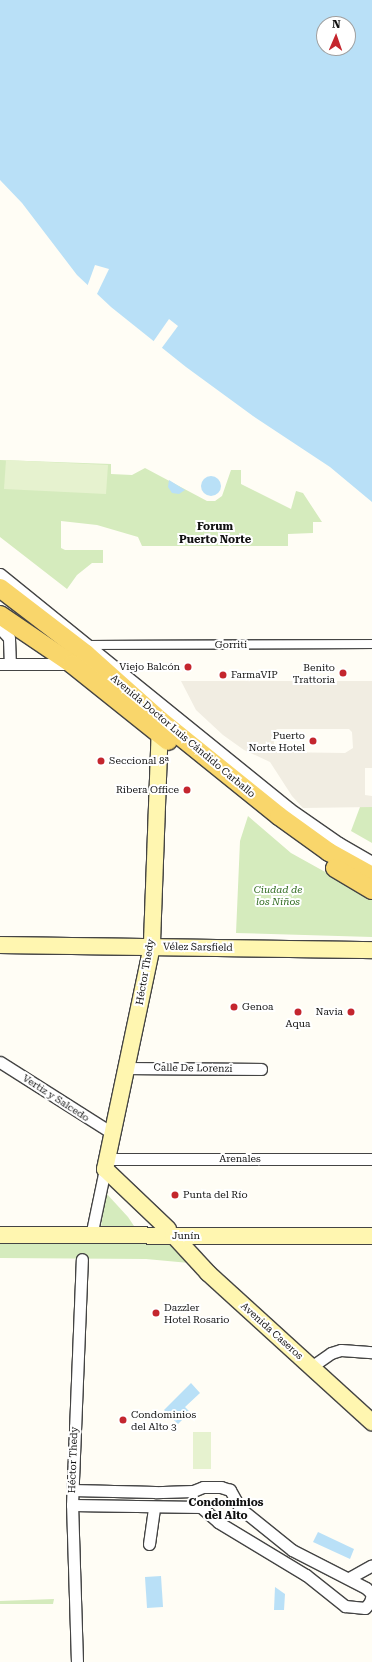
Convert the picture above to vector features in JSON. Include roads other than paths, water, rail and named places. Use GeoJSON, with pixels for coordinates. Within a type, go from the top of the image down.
{"type":"FeatureCollection","features":[{"type":"Feature","properties":{"kind":"main road","name":"Avenida Doctor Luis Cándido Carballo"},"geometry":{"type":"LineString","coordinates":[[0,588],[86,654],[324,862],[372,890]]}},
{"type":"Feature","properties":{"kind":"main road","name":"Avenida Doctor Luis Cándido Carballo"},"geometry":{"type":"LineString","coordinates":[[0,615],[72,664],[160,719],[279,816],[329,852],[372,876]]}},
{"type":"Feature","properties":{"kind":"main road","name":"Héctor Thedy"},"geometry":{"type":"LineString","coordinates":[[106,1164],[152,946],[160,719]]}},
{"type":"Feature","properties":{"kind":"main road","name":"Vélez Sarsfield"},"geometry":{"type":"LineString","coordinates":[[0,945],[372,950]]}},
{"type":"Feature","properties":{"kind":"main road","name":"Avenida Caseros"},"geometry":{"type":"LineString","coordinates":[[106,1164],[208,1273],[372,1422]]}},
{"type":"Feature","properties":{"kind":"main road","name":"Junín"},"geometry":{"type":"LineString","coordinates":[[0,1235],[91,1236],[171,1233],[372,1236]]}},
{"type":"Feature","properties":{"kind":"street","name":"Avenida Doctor Luis Cándido Carballo"},"geometry":{"type":"LineString","coordinates":[[0,574],[89,645],[160,719],[339,843],[372,862]]}},
{"type":"Feature","properties":{"kind":"street"},"geometry":{"type":"LineString","coordinates":[[0,628],[9,638],[5,664],[72,664]]}},
{"type":"Feature","properties":{"kind":"street","name":"Gorriti"},"geometry":{"type":"LineString","coordinates":[[89,645],[372,644]]}},
{"type":"Feature","properties":{"kind":"street","name":"Vertiz y Salcedo"},"geometry":{"type":"LineString","coordinates":[[0,1062],[112,1133]]}},
{"type":"Feature","properties":{"kind":"street","name":"Calle De Lorenzi"},"geometry":{"type":"LineString","coordinates":[[126,1068],[261,1069]]}},
{"type":"Feature","properties":{"kind":"street","name":"Arenales"},"geometry":{"type":"LineString","coordinates":[[106,1164],[372,1159]]}},
{"type":"Feature","properties":{"kind":"street","name":"Héctor Thedy"},"geometry":{"type":"LineString","coordinates":[[91,1236],[106,1164]]}},
{"type":"Feature","properties":{"kind":"street","name":"Héctor Thedy"},"geometry":{"type":"LineString","coordinates":[[77,1662],[72,1490],[82,1259]]}},
{"type":"Feature","properties":{"kind":"street"},"geometry":{"type":"LineString","coordinates":[[311,1367],[331,1353],[341,1350],[372,1352]]}},
{"type":"Feature","properties":{"kind":"street"},"geometry":{"type":"LineString","coordinates":[[72,1490],[193,1491],[214,1485],[230,1490],[240,1508],[292,1550],[366,1588],[372,1594],[370,1602],[365,1608],[345,1606],[306,1575],[224,1526],[201,1507],[72,1505]]}},
{"type":"Feature","properties":{"kind":"street"},"geometry":{"type":"LineString","coordinates":[[193,1491],[197,1495],[198,1501],[194,1506]]}},
{"type":"Feature","properties":{"kind":"street"},"geometry":{"type":"LineString","coordinates":[[149,1544],[154,1507]]}},
{"type":"Feature","properties":{"kind":"street"},"geometry":{"type":"LineString","coordinates":[[349,1578],[372,1565]]}},
{"type":"Feature","properties":{"kind":"water"},"geometry":{"type":"Polygon","coordinates":[[[0,0],[372,0],[372,502],[330,467],[253,416],[186,367],[111,307],[77,275],[22,203],[0,180],[0,0]]]}},
{"type":"Feature","properties":{"kind":"water"},"geometry":{"type":"Polygon","coordinates":[[[207,476],[215,476],[221,482],[221,490],[215,496],[207,496],[201,490],[201,482],[207,476]]]}},
{"type":"Feature","properties":{"kind":"water"},"geometry":{"type":"Polygon","coordinates":[[[169,480],[185,490],[179,494],[172,493],[168,487],[169,480]]]}},
{"type":"Feature","properties":{"kind":"water"},"geometry":{"type":"Polygon","coordinates":[[[191,1383],[200,1393],[185,1407],[190,1412],[178,1424],[164,1410],[191,1383]]]}},
{"type":"Feature","properties":{"kind":"water"},"geometry":{"type":"Polygon","coordinates":[[[318,1532],[354,1549],[350,1559],[313,1542],[318,1532]]]}},
{"type":"Feature","properties":{"kind":"water"},"geometry":{"type":"Polygon","coordinates":[[[161,1576],[163,1607],[147,1608],[145,1577],[161,1576]]]}},
{"type":"Feature","properties":{"kind":"water"},"geometry":{"type":"Polygon","coordinates":[[[275,1587],[285,1594],[284,1610],[274,1610],[275,1587]]]}},
{"type":"Feature","properties":{"kind":"place","name":"Viejo Balcón"},"geometry":{"type":"Point","coordinates":[188,667]}},
{"type":"Feature","properties":{"kind":"place","name":"Benito Trattoria"},"geometry":{"type":"Point","coordinates":[343,673]}},
{"type":"Feature","properties":{"kind":"place","name":"FarmaVIP"},"geometry":{"type":"Point","coordinates":[223,675]}},
{"type":"Feature","properties":{"kind":"place","name":"Puerto Norte Hotel"},"geometry":{"type":"Point","coordinates":[313,741]}},
{"type":"Feature","properties":{"kind":"place","name":"Seccional 8ª"},"geometry":{"type":"Point","coordinates":[101,761]}},
{"type":"Feature","properties":{"kind":"place","name":"Ribera Office"},"geometry":{"type":"Point","coordinates":[187,790]}},
{"type":"Feature","properties":{"kind":"place","name":"Genoa"},"geometry":{"type":"Point","coordinates":[234,1007]}},
{"type":"Feature","properties":{"kind":"place","name":"Aqua"},"geometry":{"type":"Point","coordinates":[298,1012]}},
{"type":"Feature","properties":{"kind":"place","name":"Navia"},"geometry":{"type":"Point","coordinates":[351,1012]}},
{"type":"Feature","properties":{"kind":"place","name":"Punta del Río"},"geometry":{"type":"Point","coordinates":[175,1195]}},
{"type":"Feature","properties":{"kind":"place","name":"Dazzler Hotel Rosario"},"geometry":{"type":"Point","coordinates":[156,1313]}},
{"type":"Feature","properties":{"kind":"place","name":"Condominios del Alto 3"},"geometry":{"type":"Point","coordinates":[123,1420]}},
{"type":"Feature","properties":{"kind":"district","name":"Forum Puerto Norte"},"geometry":{"type":"Point","coordinates":[215,534]}},
{"type":"Feature","properties":{"kind":"district","name":"Condominios del Alto"},"geometry":{"type":"Point","coordinates":[226,1510]}},
{"type":"Feature","properties":{"kind":"park label","name":"Ciudad de los Niños"},"geometry":{"type":"Point","coordinates":[278,894]}}]}
